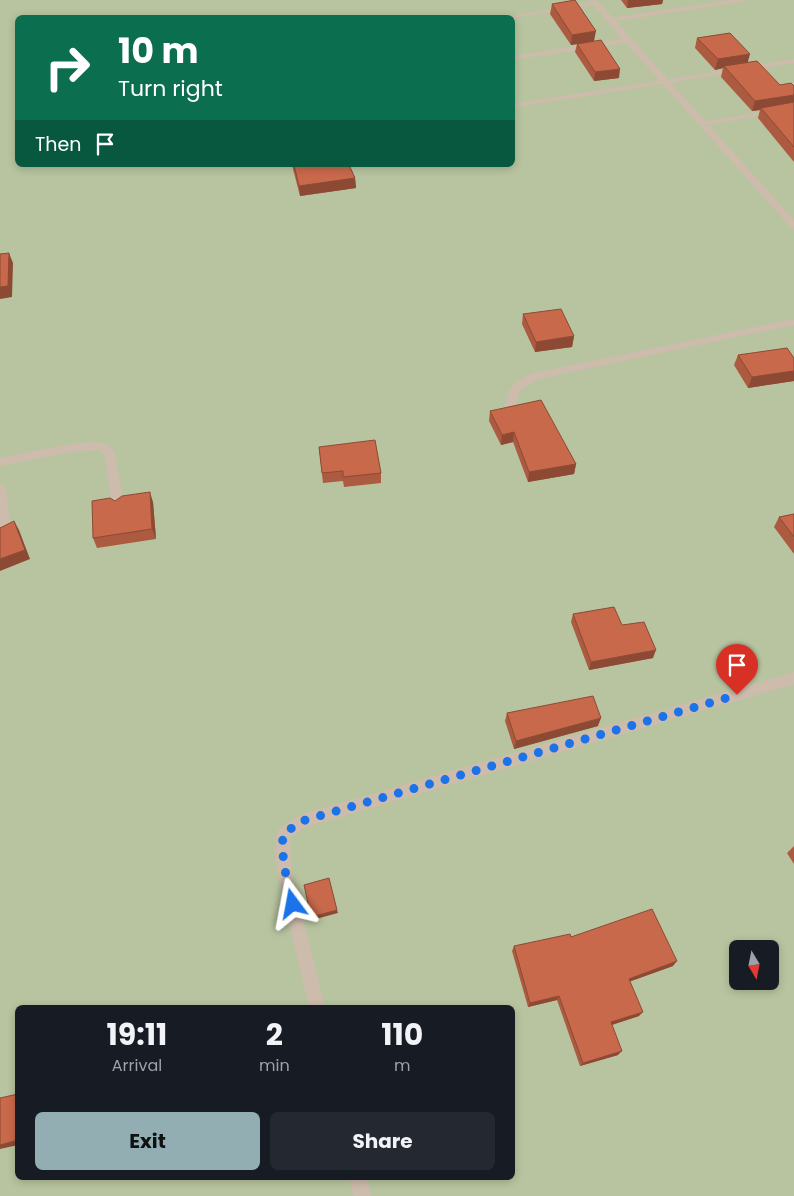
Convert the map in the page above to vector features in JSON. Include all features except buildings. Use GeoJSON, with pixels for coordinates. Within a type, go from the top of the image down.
{"type":"FeatureCollection","features":[{"type":"Feature","properties":{"kind":"street"},"geometry":{"type":"LineString","coordinates":[[610,20],[742,0]]}},
{"type":"Feature","properties":{"kind":"street"},"geometry":{"type":"LineString","coordinates":[[515,16],[594,2],[794,226]]}},
{"type":"Feature","properties":{"kind":"street"},"geometry":{"type":"LineString","coordinates":[[515,58],[628,40]]}},
{"type":"Feature","properties":{"kind":"street"},"geometry":{"type":"LineString","coordinates":[[515,106],[794,61]]}},
{"type":"Feature","properties":{"kind":"street"},"geometry":{"type":"LineString","coordinates":[[703,124],[794,108]]}},
{"type":"Feature","properties":{"kind":"street"},"geometry":{"type":"LineString","coordinates":[[508,411],[511,393],[516,385],[537,376],[794,322]]}},
{"type":"Feature","properties":{"kind":"street"},"geometry":{"type":"LineString","coordinates":[[0,462],[65,449],[102,446],[109,453],[118,505]]}},
{"type":"Feature","properties":{"kind":"street"},"geometry":{"type":"LineString","coordinates":[[0,487],[5,531]]}},
{"type":"Feature","properties":{"kind":"street"},"geometry":{"type":"LineString","coordinates":[[316,1005],[284,870],[283,834],[302,821],[794,678]]}},
{"type":"Feature","properties":{"kind":"street"},"geometry":{"type":"LineString","coordinates":[[358,1180],[362,1196]]}},
{"type":"Feature","properties":{"kind":"green space"},"geometry":{"type":"Polygon","coordinates":[[[0,0],[794,0],[794,1196],[0,1196],[0,0]]]}},
{"type":"Feature","properties":{"kind":"route"},"geometry":{"type":"LineString","coordinates":[[293,904],[284,870],[283,834],[302,821],[737,695]]}}]}
